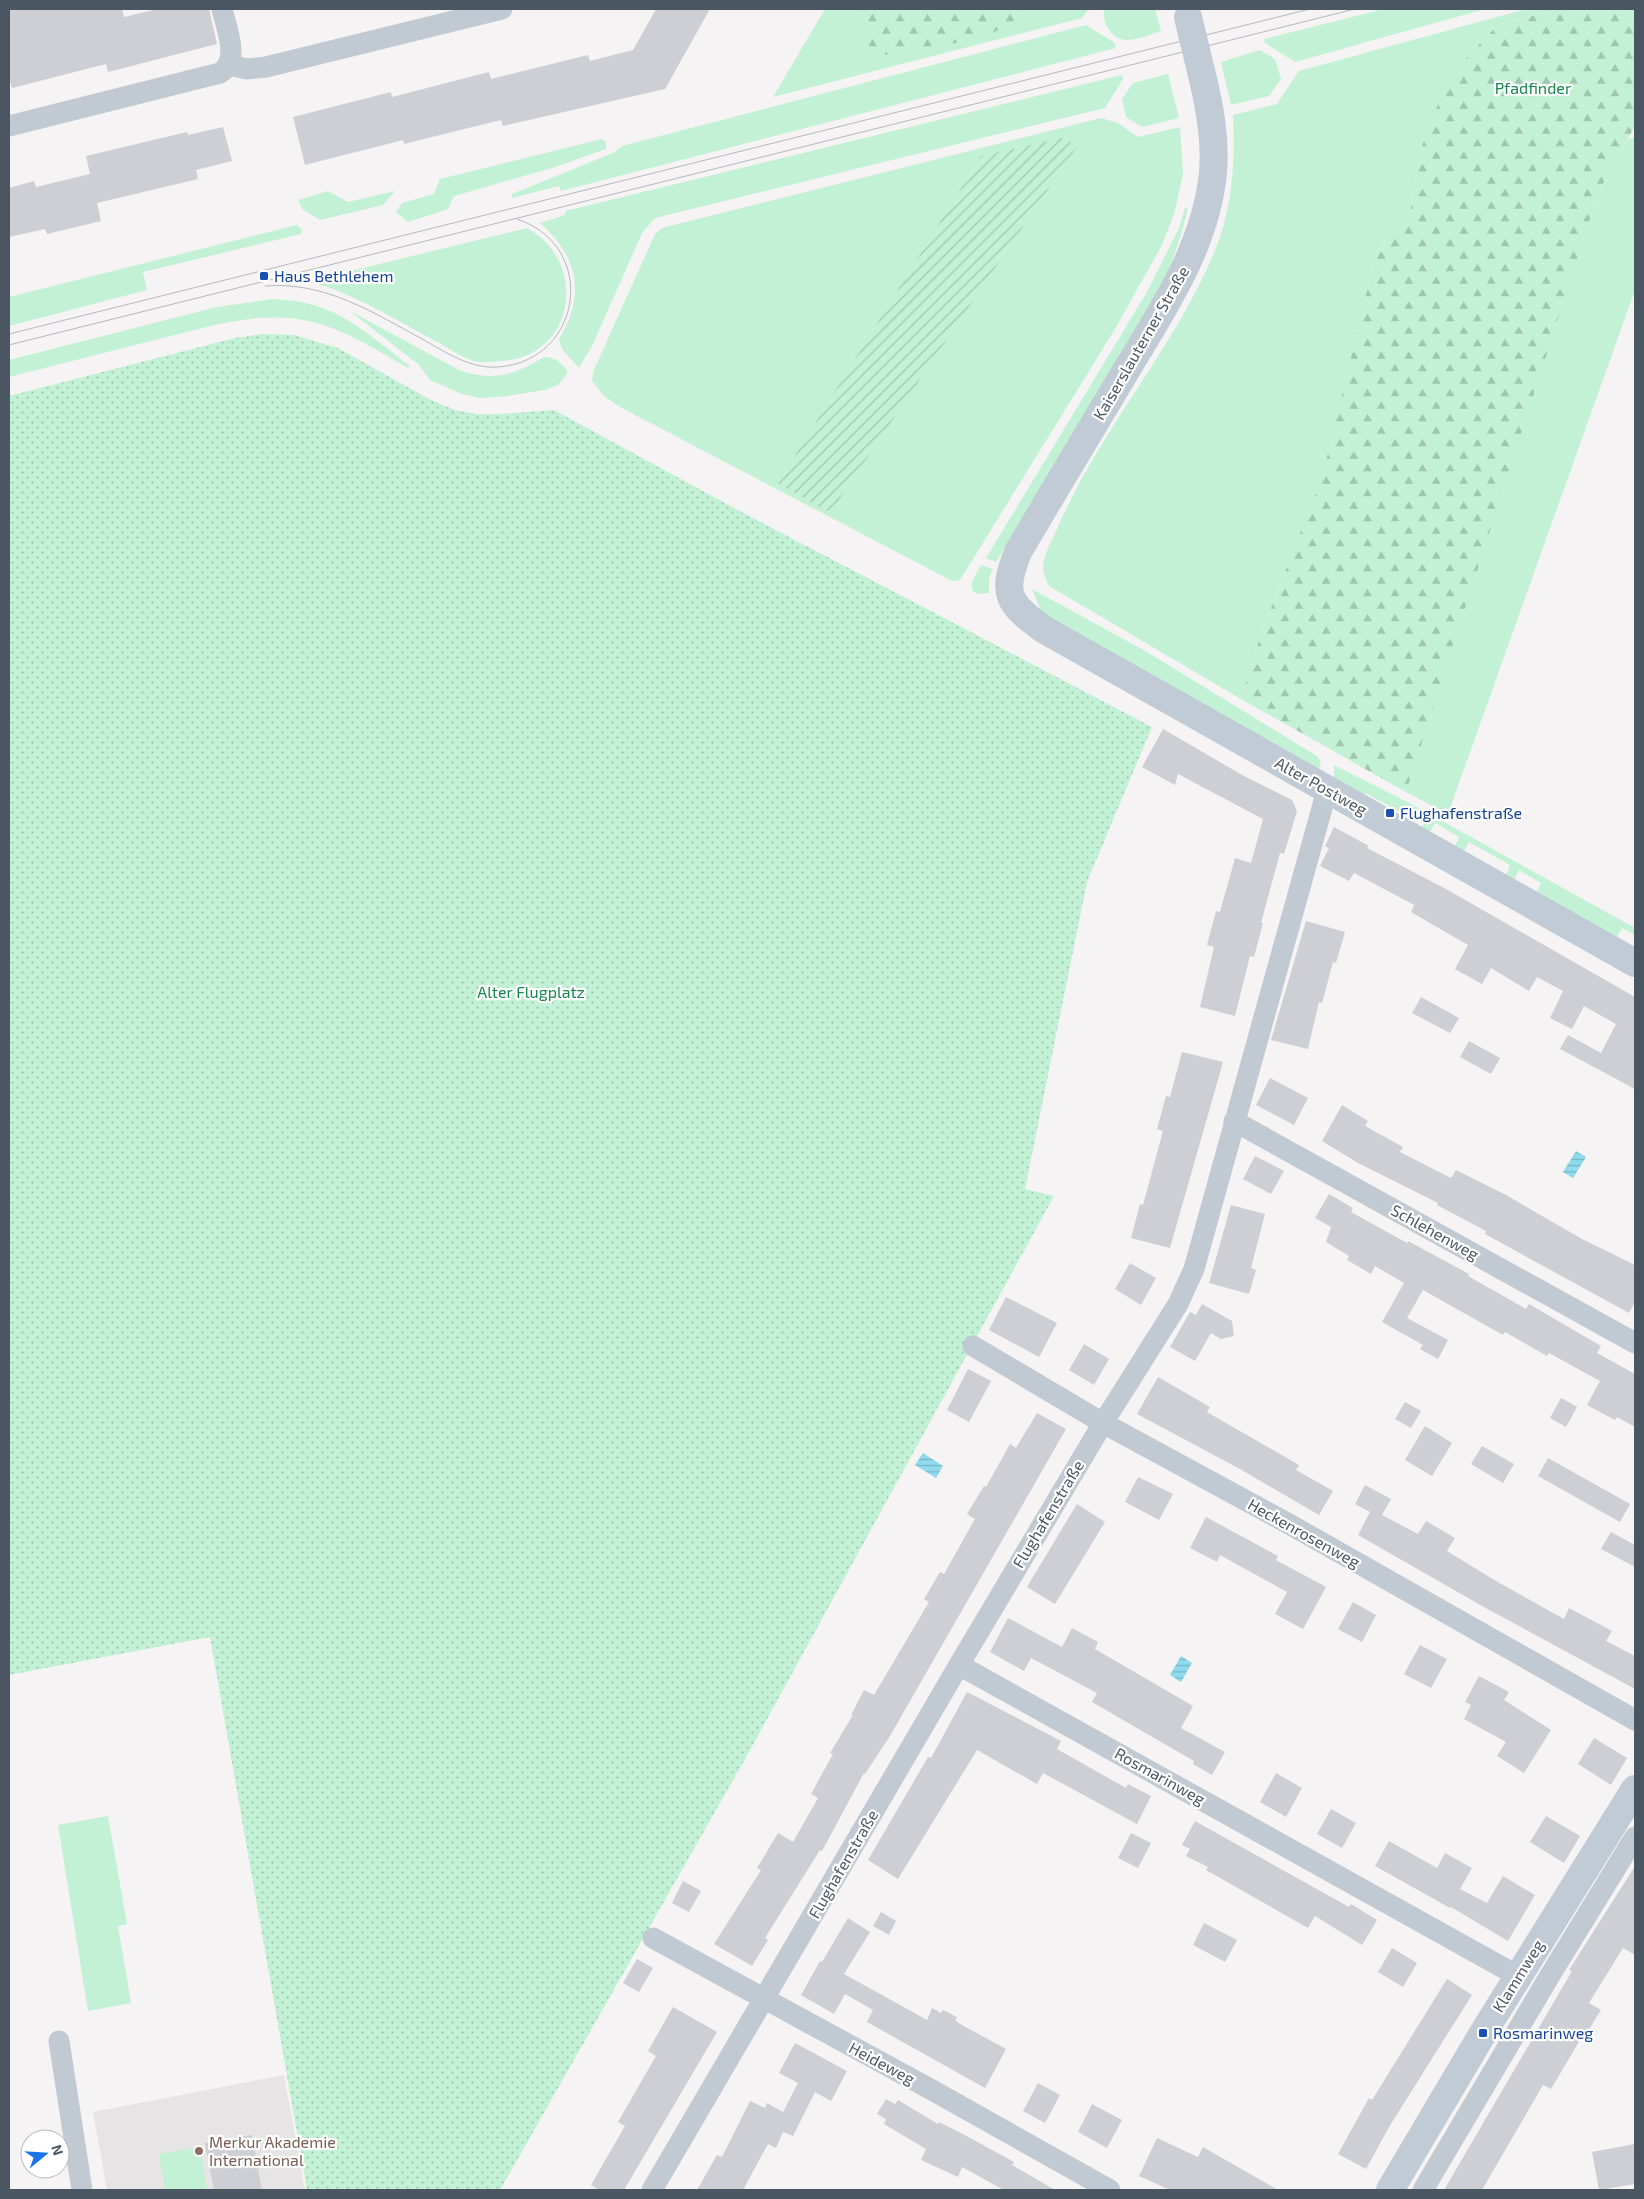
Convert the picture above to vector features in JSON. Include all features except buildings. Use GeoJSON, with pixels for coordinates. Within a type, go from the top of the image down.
{"type":"FeatureCollection","features":[{"type":"Feature","properties":{"kind":"main road","name":"Kaiserslauterner Straße"},"geometry":{"type":"LineString","coordinates":[[1013,601],[1009,592],[1009,579],[1018,552],[1172,293],[1196,243],[1205,214],[1213,172],[1212,122],[1187,13]]}},
{"type":"Feature","properties":{"kind":"main road","name":"Alter Postweg"},"geometry":{"type":"LineString","coordinates":[[1013,601],[1024,614],[1043,629],[1635,963]]}},
{"type":"Feature","properties":{"kind":"main road","name":"Klammweg"},"geometry":{"type":"LineString","coordinates":[[1390,2190],[1518,1976],[1635,1789]]}},
{"type":"Feature","properties":{"kind":"street"},"geometry":{"type":"LineString","coordinates":[[9,126],[220,73],[229,65],[232,52],[222,9]]}},
{"type":"Feature","properties":{"kind":"street"},"geometry":{"type":"LineString","coordinates":[[229,65],[247,69],[266,67],[502,9]]}},
{"type":"Feature","properties":{"kind":"street","name":"Flughafenstraße"},"geometry":{"type":"LineString","coordinates":[[652,2190],[959,1665],[1103,1423],[1178,1304],[1194,1269],[1327,790]]}},
{"type":"Feature","properties":{"kind":"street","name":"Schlehenweg"},"geometry":{"type":"LineString","coordinates":[[1234,1121],[1635,1343]]}},
{"type":"Feature","properties":{"kind":"street","name":"Heckenrosenweg"},"geometry":{"type":"LineString","coordinates":[[973,1346],[1103,1423],[1296,1528],[1635,1720]]}},
{"type":"Feature","properties":{"kind":"street","name":"Rosmarinweg"},"geometry":{"type":"LineString","coordinates":[[959,1665],[1518,1976]]}},
{"type":"Feature","properties":{"kind":"street","name":"Klammweg"},"geometry":{"type":"LineString","coordinates":[[1423,2190],[1549,1977],[1635,1837]]}},
{"type":"Feature","properties":{"kind":"street","name":"Heideweg"},"geometry":{"type":"LineString","coordinates":[[653,1938],[932,2090],[1110,2190]]}},
{"type":"Feature","properties":{"kind":"street"},"geometry":{"type":"LineString","coordinates":[[58,2041],[82,2190]]}},
{"type":"Feature","properties":{"kind":"shaded area","name":"Merkur Akademie International"},"geometry":{"type":"Polygon","coordinates":[[[284,2075],[305,2190],[107,2190],[93,2112],[284,2075]]]}},
{"type":"Feature","properties":{"kind":"green space"},"geometry":{"type":"Polygon","coordinates":[[[825,9],[863,9],[865,37],[1010,25],[1023,9],[1089,9],[1082,18],[773,97],[825,9]]]}},
{"type":"Feature","properties":{"kind":"green space"},"geometry":{"type":"Polygon","coordinates":[[[863,9],[1023,9],[1010,25],[982,37],[895,56],[872,52],[865,37],[863,9]]]}},
{"type":"Feature","properties":{"kind":"green space"},"geometry":{"type":"Polygon","coordinates":[[[1104,9],[1155,9],[1161,31],[1136,39],[1121,39],[1112,34],[1106,25],[1104,9]]]}},
{"type":"Feature","properties":{"kind":"green space"},"geometry":{"type":"Polygon","coordinates":[[[1384,9],[1485,9],[1295,62],[1265,43],[1264,39],[1384,9]]]}},
{"type":"Feature","properties":{"kind":"green space"},"geometry":{"type":"Polygon","coordinates":[[[1526,9],[1559,9],[1498,25],[1422,146],[1410,211],[1376,253],[1324,473],[1261,634],[1241,699],[1049,586],[1043,570],[1044,558],[1074,494],[1093,459],[1178,324],[1214,253],[1229,202],[1234,150],[1233,115],[1277,104],[1299,71],[1526,9]]]}},
{"type":"Feature","properties":{"kind":"green space","name":"Pfadfinder"},"geometry":{"type":"Polygon","coordinates":[[[1559,9],[1635,9],[1635,126],[1599,191],[1406,792],[1241,699],[1261,634],[1323,474],[1376,253],[1410,211],[1422,146],[1449,76],[1498,25],[1559,9]]]}},
{"type":"Feature","properties":{"kind":"green space"},"geometry":{"type":"Polygon","coordinates":[[[1086,25],[1115,43],[1116,48],[561,191],[559,186],[512,198],[512,194],[613,153],[622,146],[1086,25]]]}},
{"type":"Feature","properties":{"kind":"green space"},"geometry":{"type":"Polygon","coordinates":[[[1260,50],[1275,59],[1281,79],[1269,96],[1231,105],[1221,62],[1260,50]]]}},
{"type":"Feature","properties":{"kind":"green space"},"geometry":{"type":"Polygon","coordinates":[[[1168,74],[1179,118],[1142,127],[1126,117],[1122,99],[1133,83],[1168,74]]]}},
{"type":"Feature","properties":{"kind":"green space"},"geometry":{"type":"Polygon","coordinates":[[[1122,75],[1123,79],[1105,108],[655,218],[642,233],[593,344],[579,368],[562,349],[559,339],[573,307],[574,277],[563,249],[540,223],[565,215],[565,211],[1122,75]]]}},
{"type":"Feature","properties":{"kind":"green space"},"geometry":{"type":"Polygon","coordinates":[[[1101,118],[1118,123],[1138,137],[1180,127],[1183,173],[1175,211],[1162,245],[1115,329],[960,580],[952,581],[622,408],[605,397],[592,381],[593,372],[655,234],[662,228],[1101,118]]]}},
{"type":"Feature","properties":{"kind":"green space"},"geometry":{"type":"Polygon","coordinates":[[[1062,138],[1078,145],[830,513],[778,483],[981,156],[1062,138]]]}},
{"type":"Feature","properties":{"kind":"green space"},"geometry":{"type":"Polygon","coordinates":[[[1635,138],[1635,290],[1448,814],[1404,791],[1599,191],[1628,139],[1635,138]]]}},
{"type":"Feature","properties":{"kind":"green space"},"geometry":{"type":"Polygon","coordinates":[[[602,139],[606,142],[606,149],[552,168],[454,196],[448,209],[408,222],[396,212],[402,203],[434,194],[440,179],[602,139]]]}},
{"type":"Feature","properties":{"kind":"green space"},"geometry":{"type":"Polygon","coordinates":[[[328,191],[348,202],[395,191],[383,205],[320,220],[302,209],[298,200],[328,191]]]}},
{"type":"Feature","properties":{"kind":"green space"},"geometry":{"type":"Polygon","coordinates":[[[1185,208],[1188,209],[1178,244],[1155,299],[996,562],[986,558],[1147,292],[1179,228],[1185,208]]]}},
{"type":"Feature","properties":{"kind":"green space"},"geometry":{"type":"Polygon","coordinates":[[[297,225],[302,230],[301,234],[143,272],[147,290],[9,326],[9,297],[297,225]]]}},
{"type":"Feature","properties":{"kind":"green space"},"geometry":{"type":"Polygon","coordinates":[[[527,228],[546,242],[559,260],[565,281],[566,302],[561,321],[550,339],[533,352],[511,360],[473,361],[365,303],[319,284],[318,279],[527,228]]]}},
{"type":"Feature","properties":{"kind":"green space"},"geometry":{"type":"Polygon","coordinates":[[[273,299],[314,305],[331,312],[362,330],[410,366],[408,368],[337,330],[295,319],[272,318],[214,325],[9,377],[9,360],[217,307],[273,299]]]}},
{"type":"Feature","properties":{"kind":"green space"},"geometry":{"type":"Polygon","coordinates":[[[350,311],[459,370],[471,374],[483,376],[503,375],[548,357],[560,363],[567,370],[567,374],[558,385],[545,390],[480,398],[462,394],[430,380],[419,365],[350,311]]]}},
{"type":"Feature","properties":{"kind":"green space","name":"Alter Flugplatz"},"geometry":{"type":"Polygon","coordinates":[[[263,334],[294,335],[338,348],[429,399],[455,410],[476,414],[502,414],[554,410],[734,508],[1152,727],[1087,882],[1025,1189],[1054,1196],[749,1752],[500,2190],[307,2190],[210,1637],[9,1675],[9,396],[235,338],[263,334]]]}},
{"type":"Feature","properties":{"kind":"green space"},"geometry":{"type":"Polygon","coordinates":[[[981,565],[993,569],[989,578],[989,593],[979,594],[973,591],[971,584],[981,565]]]}},
{"type":"Feature","properties":{"kind":"green space"},"geometry":{"type":"Polygon","coordinates":[[[1032,589],[1147,652],[1317,756],[1321,762],[1318,772],[1063,630],[1042,613],[1032,589]]]}},
{"type":"Feature","properties":{"kind":"green space"},"geometry":{"type":"Polygon","coordinates":[[[1334,765],[1415,806],[1635,928],[1635,935],[1622,928],[1614,942],[1535,896],[1541,883],[1519,870],[1512,884],[1504,880],[1510,865],[1469,842],[1462,855],[1453,850],[1459,837],[1435,823],[1428,836],[1420,832],[1426,818],[1413,810],[1410,817],[1365,793],[1361,799],[1334,784],[1334,765]]]}},
{"type":"Feature","properties":{"kind":"green space"},"geometry":{"type":"Polygon","coordinates":[[[108,1816],[127,1924],[118,1926],[131,2003],[88,2011],[58,1825],[108,1816]]]}},
{"type":"Feature","properties":{"kind":"green space"},"geometry":{"type":"Polygon","coordinates":[[[200,2147],[207,2190],[165,2190],[159,2154],[200,2147]]]}},
{"type":"Feature","properties":{"kind":"water"},"geometry":{"type":"Polygon","coordinates":[[[1576,1151],[1586,1157],[1573,1178],[1563,1172],[1576,1151]]]}},
{"type":"Feature","properties":{"kind":"water"},"geometry":{"type":"Polygon","coordinates":[[[923,1453],[943,1466],[936,1478],[915,1465],[923,1453]]]}},
{"type":"Feature","properties":{"kind":"water"},"geometry":{"type":"Polygon","coordinates":[[[1181,1656],[1192,1663],[1181,1682],[1170,1675],[1181,1656]]]}},
{"type":"Feature","properties":{"kind":"tram line"},"geometry":{"type":"LineString","coordinates":[[9,334],[1310,9]]}},
{"type":"Feature","properties":{"kind":"tram line"},"geometry":{"type":"LineString","coordinates":[[9,345],[1355,9]]}},
{"type":"Feature","properties":{"kind":"tram line"},"geometry":{"type":"LineString","coordinates":[[265,286],[287,286],[308,289],[348,301],[386,319],[450,355],[469,363],[498,367],[527,360],[548,345],[563,325],[570,301],[569,276],[561,253],[543,233],[517,219]]}},
{"type":"Feature","properties":{"kind":"place","name":"Haus Bethlehem"},"geometry":{"type":"Point","coordinates":[264,276]}},
{"type":"Feature","properties":{"kind":"place","name":"Flughafenstraße"},"geometry":{"type":"Point","coordinates":[1390,813]}},
{"type":"Feature","properties":{"kind":"place","name":"Rosmarinweg"},"geometry":{"type":"Point","coordinates":[1483,2033]}},
{"type":"Feature","properties":{"kind":"place","name":"Merkur Akademie International"},"geometry":{"type":"Point","coordinates":[199,2151]}}]}
